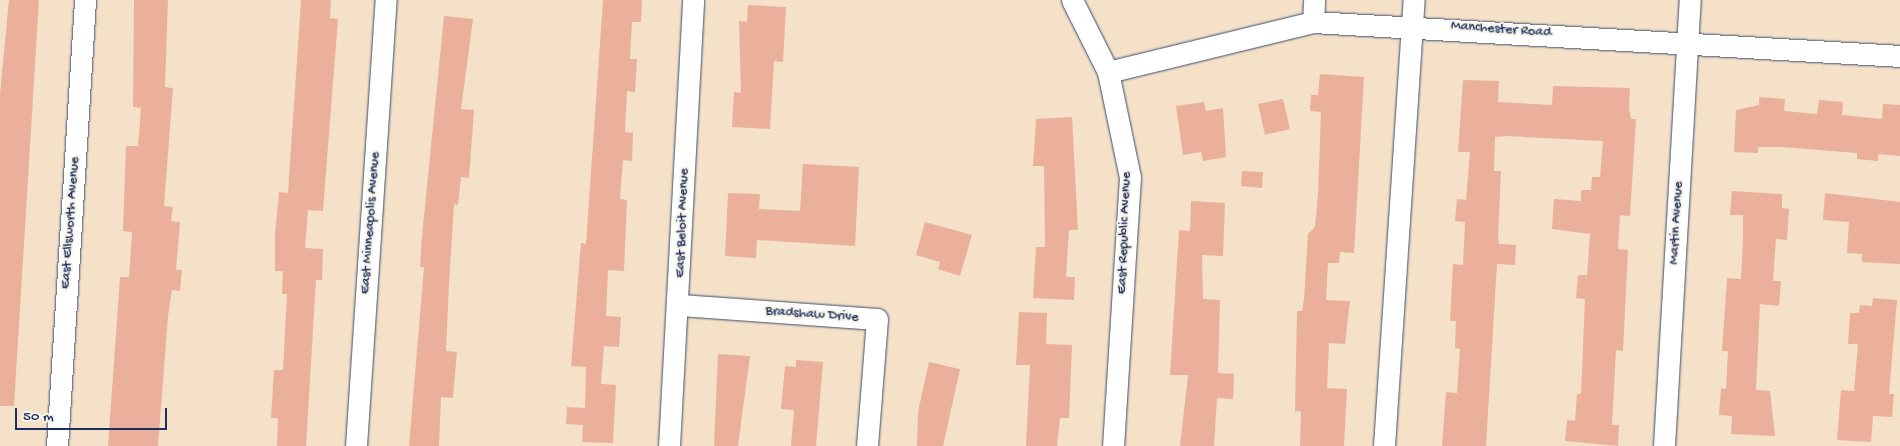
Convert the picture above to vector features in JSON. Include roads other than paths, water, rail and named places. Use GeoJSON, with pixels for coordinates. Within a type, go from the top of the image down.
{"type":"FeatureCollection","features":[{"type":"Feature","properties":{"kind":"street","name":"East Ellsworth Avenue"},"geometry":{"type":"LineString","coordinates":[[56,446],[85,0]]}},
{"type":"Feature","properties":{"kind":"street","name":"East Minneapolis Avenue"},"geometry":{"type":"LineString","coordinates":[[356,446],[386,0]]}},
{"type":"Feature","properties":{"kind":"street","name":"East Beloit Avenue"},"geometry":{"type":"LineString","coordinates":[[669,446],[680,305],[693,0]]}},
{"type":"Feature","properties":{"kind":"street","name":"East Republic Avenue"},"geometry":{"type":"LineString","coordinates":[[1072,0],[1108,72],[1130,177],[1113,446]]}},
{"type":"Feature","properties":{"kind":"street"},"geometry":{"type":"LineString","coordinates":[[1313,22],[1314,0]]}},
{"type":"Feature","properties":{"kind":"street"},"geometry":{"type":"LineString","coordinates":[[1384,446],[1414,0]]}},
{"type":"Feature","properties":{"kind":"street","name":"Martin Avenue"},"geometry":{"type":"LineString","coordinates":[[1664,446],[1690,0]]}},
{"type":"Feature","properties":{"kind":"street","name":"Manchester Road"},"geometry":{"type":"LineString","coordinates":[[1108,72],[1313,22],[1413,25],[1900,56]]}},
{"type":"Feature","properties":{"kind":"street","name":"Bradshaw Drive"},"geometry":{"type":"LineString","coordinates":[[680,305],[877,319],[867,446]]}}]}
